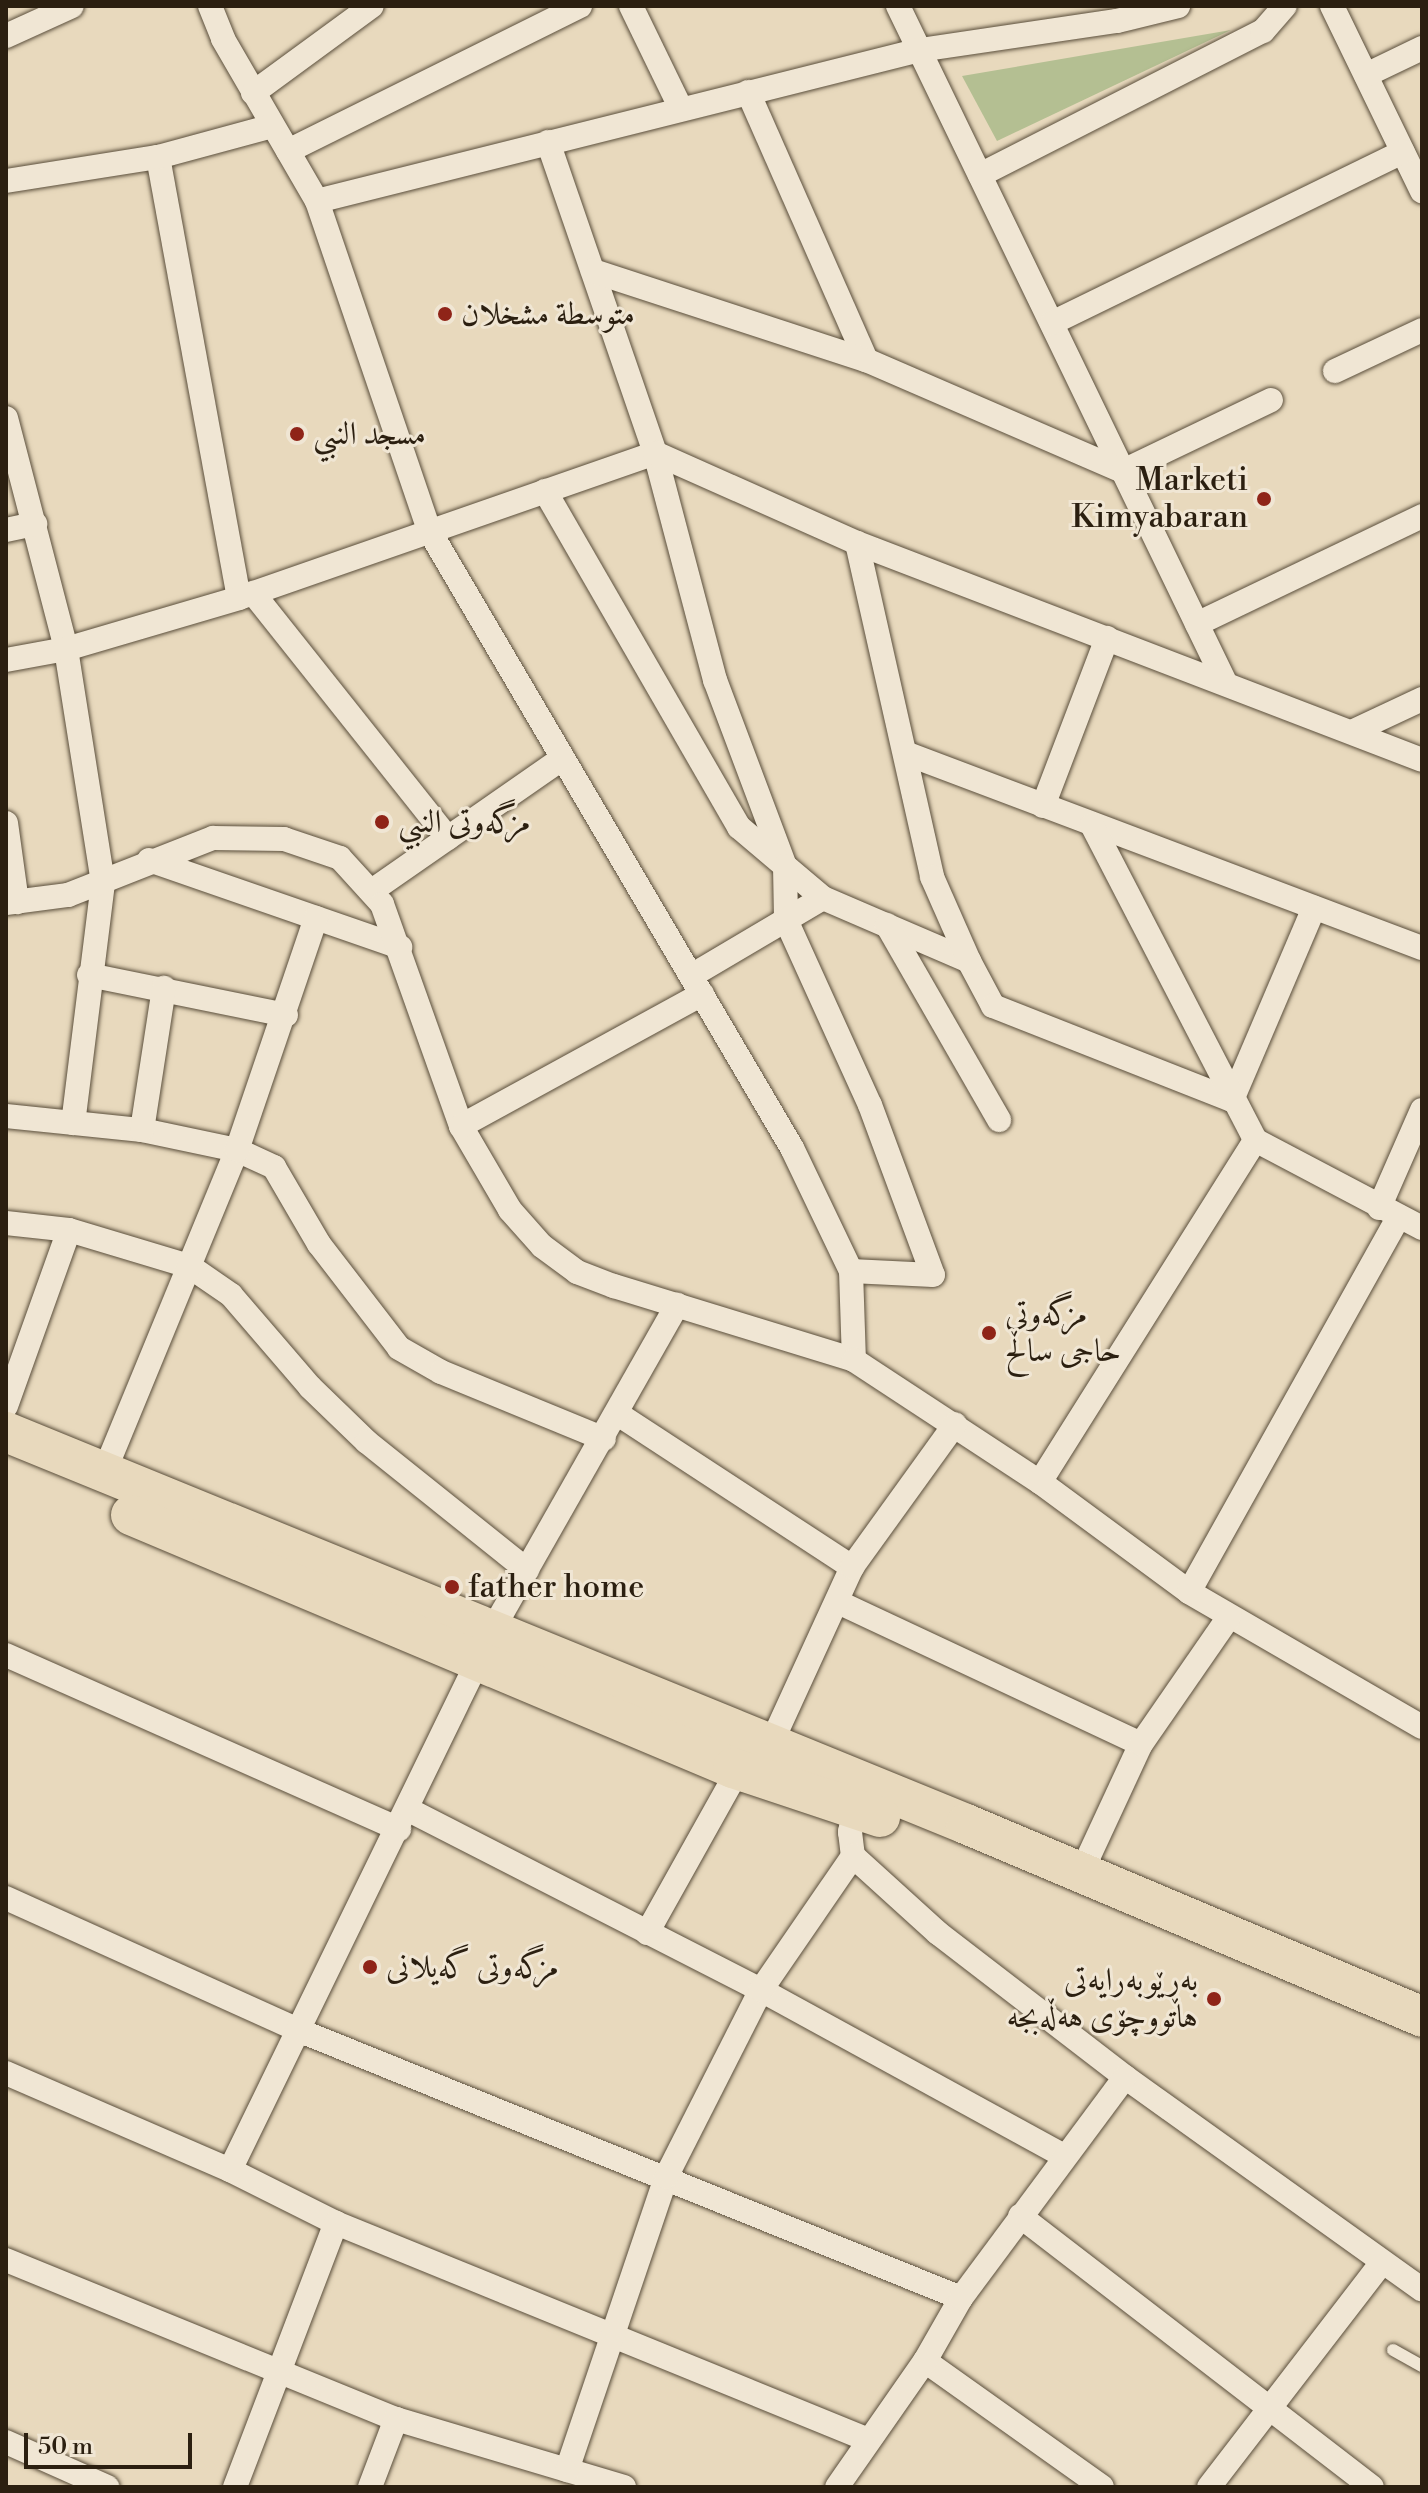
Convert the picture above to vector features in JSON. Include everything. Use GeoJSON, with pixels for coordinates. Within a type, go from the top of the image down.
{"type":"FeatureCollection","features":[{"type":"Feature","properties":{"kind":"highway"},"geometry":{"type":"LineString","coordinates":[[6,1432],[485,1646],[738,1770],[858,1795],[1081,1873],[1422,2017]]}},
{"type":"Feature","properties":{"kind":"highway"},"geometry":{"type":"LineString","coordinates":[[6,1461],[485,1646],[770,1746],[858,1795],[970,1848],[1422,2035]]}},
{"type":"Feature","properties":{"kind":"street"},"geometry":{"type":"LineString","coordinates":[[6,36],[72,6]]}},
{"type":"Feature","properties":{"kind":"street"},"geometry":{"type":"LineString","coordinates":[[210,6],[253,93],[317,201],[430,532],[792,1148],[851,1271],[854,1360]]}},
{"type":"Feature","properties":{"kind":"street"},"geometry":{"type":"LineString","coordinates":[[253,93],[372,6]]}},
{"type":"Feature","properties":{"kind":"street"},"geometry":{"type":"LineString","coordinates":[[288,151],[580,6]]}},
{"type":"Feature","properties":{"kind":"street"},"geometry":{"type":"LineString","coordinates":[[631,6],[681,109]]}},
{"type":"Feature","properties":{"kind":"street"},"geometry":{"type":"LineString","coordinates":[[898,6],[1225,682]]}},
{"type":"Feature","properties":{"kind":"street"},"geometry":{"type":"LineString","coordinates":[[317,201],[920,50],[1113,14],[1178,6]]}},
{"type":"Feature","properties":{"kind":"street"},"geometry":{"type":"LineString","coordinates":[[980,175],[1263,31],[1285,6]]}},
{"type":"Feature","properties":{"kind":"street"},"geometry":{"type":"LineString","coordinates":[[1332,6],[1422,191]]}},
{"type":"Feature","properties":{"kind":"street"},"geometry":{"type":"LineString","coordinates":[[1366,75],[1422,48]]}},
{"type":"Feature","properties":{"kind":"street"},"geometry":{"type":"LineString","coordinates":[[748,92],[866,360]]}},
{"type":"Feature","properties":{"kind":"street"},"geometry":{"type":"LineString","coordinates":[[6,181],[158,157],[272,126]]}},
{"type":"Feature","properties":{"kind":"street"},"geometry":{"type":"LineString","coordinates":[[548,142],[655,453],[715,680],[785,866],[786,920],[870,1105],[933,1275],[851,1271]]}},
{"type":"Feature","properties":{"kind":"street"},"geometry":{"type":"LineString","coordinates":[[1052,323],[1403,152]]}},
{"type":"Feature","properties":{"kind":"street"},"geometry":{"type":"LineString","coordinates":[[158,157],[246,596],[448,838]]}},
{"type":"Feature","properties":{"kind":"street"},"geometry":{"type":"LineString","coordinates":[[593,271],[866,360],[1123,471],[1271,400]]}},
{"type":"Feature","properties":{"kind":"street"},"geometry":{"type":"LineString","coordinates":[[1335,371],[1422,330]]}},
{"type":"Feature","properties":{"kind":"street"},"geometry":{"type":"LineString","coordinates":[[6,418],[66,649],[103,883],[89,975],[73,1123]]}},
{"type":"Feature","properties":{"kind":"street"},"geometry":{"type":"LineString","coordinates":[[6,660],[66,649],[246,596],[655,453],[857,543],[1354,731],[1422,760]]}},
{"type":"Feature","properties":{"kind":"street"},"geometry":{"type":"LineString","coordinates":[[545,491],[739,827],[823,898],[969,961]]}},
{"type":"Feature","properties":{"kind":"street"},"geometry":{"type":"LineString","coordinates":[[1197,624],[1422,516]]}},
{"type":"Feature","properties":{"kind":"street"},"geometry":{"type":"LineString","coordinates":[[6,530],[35,524]]}},
{"type":"Feature","properties":{"kind":"street"},"geometry":{"type":"LineString","coordinates":[[857,543],[932,877],[969,961],[993,1006],[1232,1100]]}},
{"type":"Feature","properties":{"kind":"street"},"geometry":{"type":"LineString","coordinates":[[1043,806],[1107,638]]}},
{"type":"Feature","properties":{"kind":"street"},"geometry":{"type":"LineString","coordinates":[[1354,731],[1422,699]]}},
{"type":"Feature","properties":{"kind":"street"},"geometry":{"type":"LineString","coordinates":[[905,753],[1422,948]]}},
{"type":"Feature","properties":{"kind":"street"},"geometry":{"type":"LineString","coordinates":[[373,890],[563,758]]}},
{"type":"Feature","properties":{"kind":"street"},"geometry":{"type":"LineString","coordinates":[[6,823],[11,903],[68,895],[103,883],[149,860],[213,838],[284,839],[340,858],[373,890],[400,947],[461,1126],[510,1210],[542,1246],[577,1272],[854,1360],[1040,1482],[1189,1592],[1422,1727]]}},
{"type":"Feature","properties":{"kind":"street"},"geometry":{"type":"LineString","coordinates":[[1092,825],[1255,1140],[1422,1228]]}},
{"type":"Feature","properties":{"kind":"street"},"geometry":{"type":"LineString","coordinates":[[149,860],[400,947]]}},
{"type":"Feature","properties":{"kind":"street"},"geometry":{"type":"LineString","coordinates":[[461,1126],[697,985],[786,920],[823,898]]}},
{"type":"Feature","properties":{"kind":"street"},"geometry":{"type":"LineString","coordinates":[[1232,1100],[1314,908]]}},
{"type":"Feature","properties":{"kind":"street"},"geometry":{"type":"LineString","coordinates":[[103,1475],[237,1150],[286,1015],[316,918]]}},
{"type":"Feature","properties":{"kind":"street"},"geometry":{"type":"LineString","coordinates":[[887,925],[999,1120]]}},
{"type":"Feature","properties":{"kind":"street"},"geometry":{"type":"LineString","coordinates":[[89,975],[286,1015]]}},
{"type":"Feature","properties":{"kind":"street"},"geometry":{"type":"LineString","coordinates":[[142,1130],[164,988]]}},
{"type":"Feature","properties":{"kind":"street"},"geometry":{"type":"LineString","coordinates":[[1189,1592],[1389,1213],[1422,1110]]}},
{"type":"Feature","properties":{"kind":"street"},"geometry":{"type":"LineString","coordinates":[[6,1116],[142,1130],[237,1150],[274,1167],[319,1244],[399,1348],[441,1372],[604,1439]]}},
{"type":"Feature","properties":{"kind":"street"},"geometry":{"type":"LineString","coordinates":[[1040,1482],[1255,1140]]}},
{"type":"Feature","properties":{"kind":"street"},"geometry":{"type":"LineString","coordinates":[[6,1223],[69,1230],[189,1266],[231,1295],[310,1387],[367,1442],[527,1570]]}},
{"type":"Feature","properties":{"kind":"street"},"geometry":{"type":"LineString","coordinates":[[6,1406],[69,1230]]}},
{"type":"Feature","properties":{"kind":"street"},"geometry":{"type":"LineString","coordinates":[[230,2170],[404,1819],[485,1646],[677,1305]]}},
{"type":"Feature","properties":{"kind":"street"},"geometry":{"type":"LineString","coordinates":[[618,1414],[852,1567]]}},
{"type":"Feature","properties":{"kind":"street"},"geometry":{"type":"LineString","coordinates":[[770,1746],[840,1603],[852,1567],[955,1424]]}},
{"type":"Feature","properties":{"kind":"street"},"geometry":{"type":"LineString","coordinates":[[840,1603],[1141,1744]]}},
{"type":"Feature","properties":{"kind":"street"},"geometry":{"type":"LineString","coordinates":[[1081,1873],[1141,1744],[1229,1617]]}},
{"type":"Feature","properties":{"kind":"street"},"geometry":{"type":"LineString","coordinates":[[6,1655],[404,1819],[647,1933],[761,1990],[1064,2156]]}},
{"type":"Feature","properties":{"kind":"street"},"geometry":{"type":"LineString","coordinates":[[647,1933],[738,1770]]}},
{"type":"Feature","properties":{"kind":"street"},"geometry":{"type":"LineString","coordinates":[[567,2470],[666,2177],[761,1990],[853,1856],[858,1795]]}},
{"type":"Feature","properties":{"kind":"street"},"geometry":{"type":"LineString","coordinates":[[853,1856],[938,1933],[1125,2077],[1380,2265],[1422,2290]]}},
{"type":"Feature","properties":{"kind":"street"},"geometry":{"type":"LineString","coordinates":[[6,1898],[298,2030],[961,2298]]}},
{"type":"Feature","properties":{"kind":"street"},"geometry":{"type":"LineString","coordinates":[[6,2073],[230,2170],[336,2223],[866,2439]]}},
{"type":"Feature","properties":{"kind":"street"},"geometry":{"type":"LineString","coordinates":[[837,2487],[866,2439],[925,2361],[961,2298],[1125,2077]]}},
{"type":"Feature","properties":{"kind":"street"},"geometry":{"type":"LineString","coordinates":[[1020,2216],[1372,2487]]}},
{"type":"Feature","properties":{"kind":"street"},"geometry":{"type":"LineString","coordinates":[[235,2487],[336,2223]]}},
{"type":"Feature","properties":{"kind":"street"},"geometry":{"type":"LineString","coordinates":[[6,2260],[396,2419],[624,2487]]}},
{"type":"Feature","properties":{"kind":"street"},"geometry":{"type":"LineString","coordinates":[[1209,2487],[1380,2265]]}},
{"type":"Feature","properties":{"kind":"street"},"geometry":{"type":"LineString","coordinates":[[925,2361],[1102,2487]]}},
{"type":"Feature","properties":{"kind":"street"},"geometry":{"type":"LineString","coordinates":[[370,2487],[396,2419]]}},
{"type":"Feature","properties":{"kind":"street"},"geometry":{"type":"LineString","coordinates":[[6,2442],[107,2487]]}},
{"type":"Feature","properties":{"kind":"lane"},"geometry":{"type":"LineString","coordinates":[[1393,2350],[1422,2366]]}},
{"type":"Feature","properties":{"kind":"green space"},"geometry":{"type":"Polygon","coordinates":[[[1231,30],[997,141],[962,76],[1231,30]]]}},
{"type":"Feature","properties":{"kind":"place","name":"متوسطة مشخلان"},"geometry":{"type":"Point","coordinates":[445,314]}},
{"type":"Feature","properties":{"kind":"place","name":"مسجد النبي"},"geometry":{"type":"Point","coordinates":[297,434]}},
{"type":"Feature","properties":{"kind":"place","name":"Marketi Kimyabaran"},"geometry":{"type":"Point","coordinates":[1264,499]}},
{"type":"Feature","properties":{"kind":"place","name":"مزگەوتی النبي"},"geometry":{"type":"Point","coordinates":[382,822]}},
{"type":"Feature","properties":{"kind":"place","name":"مزگەوتی حاجی ساڵح"},"geometry":{"type":"Point","coordinates":[989,1333]}},
{"type":"Feature","properties":{"kind":"place","name":"father home"},"geometry":{"type":"Point","coordinates":[452,1587]}},
{"type":"Feature","properties":{"kind":"place","name":"مزگەوتی گەیلانی"},"geometry":{"type":"Point","coordinates":[370,1967]}},
{"type":"Feature","properties":{"kind":"place","name":"بەڕێوبەرایەتی هاتووچۆی هەڵەبجە"},"geometry":{"type":"Point","coordinates":[1214,1999]}}]}
